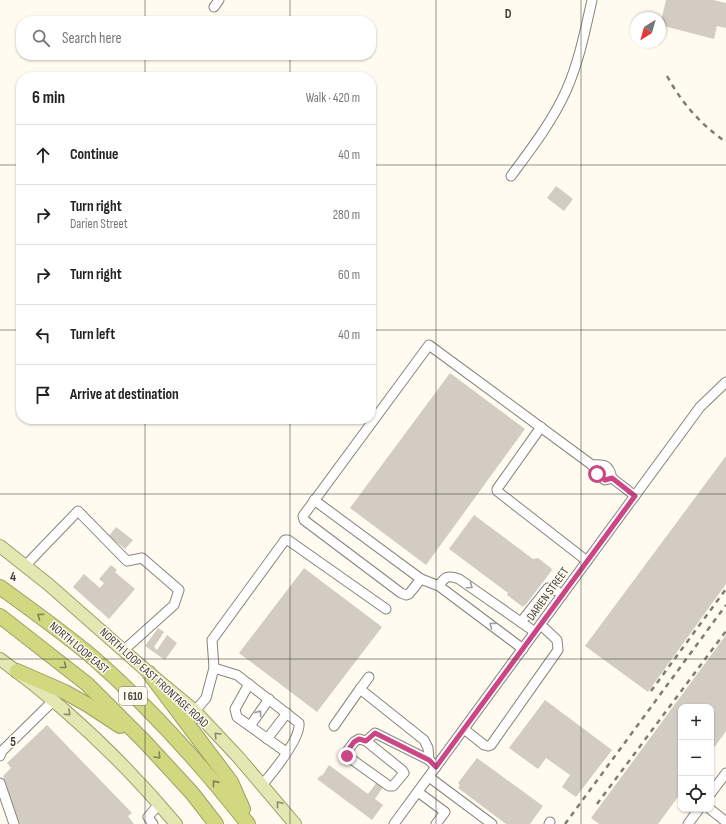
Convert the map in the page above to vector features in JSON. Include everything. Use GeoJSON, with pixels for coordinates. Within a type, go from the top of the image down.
{"type":"FeatureCollection","features":[{"type":"Feature","properties":{"kind":"highway","name":"NORTH LOOP EAST"},"geometry":{"type":"LineString","coordinates":[[0,587],[90,655],[130,692],[185,747],[249,824]]}},
{"type":"Feature","properties":{"kind":"highway","name":"NORTH LOOP EAST"},"geometry":{"type":"LineString","coordinates":[[0,616],[87,684],[145,742],[192,793],[216,824]]}},
{"type":"Feature","properties":{"kind":"highway"},"geometry":{"type":"LineString","coordinates":[[17,671],[65,692],[145,742]]}},
{"type":"Feature","properties":{"kind":"highway"},"geometry":{"type":"LineString","coordinates":[[149,673],[231,782],[249,824]]}},
{"type":"Feature","properties":{"kind":"main road","name":"NORTH LOOP EAST FRONTAGE ROAD"},"geometry":{"type":"LineString","coordinates":[[0,546],[194,711],[263,784],[295,824]]}},
{"type":"Feature","properties":{"kind":"main road"},"geometry":{"type":"LineString","coordinates":[[0,659],[54,700],[124,766],[176,824]]}},
{"type":"Feature","properties":{"kind":"street"},"geometry":{"type":"LineString","coordinates":[[511,176],[545,130],[566,91],[578,58],[592,0]]}},
{"type":"Feature","properties":{"kind":"street"},"geometry":{"type":"LineString","coordinates":[[376,416],[429,345],[592,465],[597,474],[605,480],[612,478],[635,496]]}},
{"type":"Feature","properties":{"kind":"street","name":"DARIEN STREET"},"geometry":{"type":"LineString","coordinates":[[396,821],[700,407],[726,382]]}},
{"type":"Feature","properties":{"kind":"street"},"geometry":{"type":"LineString","coordinates":[[370,424],[314,500],[303,516],[304,520],[400,593],[406,595],[409,594],[421,579]]}},
{"type":"Feature","properties":{"kind":"street"},"geometry":{"type":"LineString","coordinates":[[541,427],[497,491],[587,561]]}},
{"type":"Feature","properties":{"kind":"street"},"geometry":{"type":"LineString","coordinates":[[314,500],[421,579],[439,586],[523,648]]}},
{"type":"Feature","properties":{"kind":"street"},"geometry":{"type":"LineString","coordinates":[[25,566],[78,512],[127,561],[142,558],[179,590],[174,605],[124,650]]}},
{"type":"Feature","properties":{"kind":"street"},"geometry":{"type":"LineString","coordinates":[[194,711],[206,698],[214,668],[212,640],[285,540],[288,540],[386,609]]}},
{"type":"Feature","properties":{"kind":"street"},"geometry":{"type":"LineString","coordinates":[[439,586],[447,577],[451,576],[459,578],[521,622],[538,628],[557,640],[558,650],[491,745],[484,745],[464,730]]}},
{"type":"Feature","properties":{"kind":"street"},"geometry":{"type":"LineString","coordinates":[[521,622],[548,588],[554,589],[562,595]]}},
{"type":"Feature","properties":{"kind":"street"},"geometry":{"type":"LineString","coordinates":[[214,668],[237,676],[299,723],[300,728],[279,764],[263,784]]}},
{"type":"Feature","properties":{"kind":"street"},"geometry":{"type":"LineString","coordinates":[[334,726],[369,676]]}},
{"type":"Feature","properties":{"kind":"street"},"geometry":{"type":"LineString","coordinates":[[249,684],[235,709],[237,717],[286,752]]}},
{"type":"Feature","properties":{"kind":"street"},"geometry":{"type":"LineString","coordinates":[[360,689],[424,740],[428,748],[429,760]]}},
{"type":"Feature","properties":{"kind":"street"},"geometry":{"type":"LineString","coordinates":[[250,726],[269,699]]}},
{"type":"Feature","properties":{"kind":"street"},"geometry":{"type":"LineString","coordinates":[[0,756],[2,751],[54,700]]}},
{"type":"Feature","properties":{"kind":"street"},"geometry":{"type":"LineString","coordinates":[[267,739],[287,713]]}},
{"type":"Feature","properties":{"kind":"street"},"geometry":{"type":"LineString","coordinates":[[366,741],[375,733],[429,760],[436,767]]}},
{"type":"Feature","properties":{"kind":"street"},"geometry":{"type":"LineString","coordinates":[[359,739],[366,741],[404,773],[393,786],[389,786],[347,756],[346,753],[354,742],[359,739]]}},
{"type":"Feature","properties":{"kind":"street"},"geometry":{"type":"LineString","coordinates":[[714,789],[726,773]]}},
{"type":"Feature","properties":{"kind":"street"},"geometry":{"type":"LineString","coordinates":[[429,776],[492,824]]}},
{"type":"Feature","properties":{"kind":"street"},"geometry":{"type":"LineString","coordinates":[[0,783],[14,824]]}},
{"type":"Feature","properties":{"kind":"street"},"geometry":{"type":"LineString","coordinates":[[418,792],[444,812],[436,824]]}},
{"type":"Feature","properties":{"kind":"street"},"geometry":{"type":"LineString","coordinates":[[153,824],[148,817],[159,804]]}},
{"type":"Feature","properties":{"kind":"street"},"geometry":{"type":"LineString","coordinates":[[688,824],[697,812]]}},
{"type":"Feature","properties":{"kind":"street"},"geometry":{"type":"LineString","coordinates":[[714,812],[724,821]]}},
{"type":"Feature","properties":{"kind":"street"},"geometry":{"type":"LineString","coordinates":[[396,821],[406,824]]}},
{"type":"Feature","properties":{"kind":"building"},"geometry":{"type":"Polygon","coordinates":[[[666,0],[713,0],[726,3],[726,28],[717,26],[714,39],[666,27],[666,12],[663,12],[666,0]]]}},
{"type":"Feature","properties":{"kind":"building"},"geometry":{"type":"Polygon","coordinates":[[[556,186],[573,199],[564,211],[547,198],[556,186]]]}},
{"type":"Feature","properties":{"kind":"building"},"geometry":{"type":"Polygon","coordinates":[[[450,373],[525,429],[426,565],[350,508],[450,373]]]}},
{"type":"Feature","properties":{"kind":"building"},"geometry":{"type":"Polygon","coordinates":[[[726,456],[726,584],[648,692],[585,646],[726,456]]]}},
{"type":"Feature","properties":{"kind":"building"},"geometry":{"type":"Polygon","coordinates":[[[474,515],[533,559],[538,558],[551,568],[552,570],[525,606],[524,605],[523,607],[507,595],[508,593],[449,549],[474,515]]]}},
{"type":"Feature","properties":{"kind":"building"},"geometry":{"type":"Polygon","coordinates":[[[116,527],[133,540],[125,549],[109,536],[116,527]]]}},
{"type":"Feature","properties":{"kind":"building"},"geometry":{"type":"Polygon","coordinates":[[[111,565],[117,570],[115,572],[135,589],[109,619],[73,587],[84,574],[100,588],[104,583],[99,579],[111,565]]]}},
{"type":"Feature","properties":{"kind":"building"},"geometry":{"type":"Polygon","coordinates":[[[304,568],[382,627],[317,712],[239,653],[304,568]]]}},
{"type":"Feature","properties":{"kind":"building"},"geometry":{"type":"Polygon","coordinates":[[[158,628],[164,632],[154,647],[157,650],[167,635],[177,643],[165,660],[145,646],[158,628]]]}},
{"type":"Feature","properties":{"kind":"building"},"geometry":{"type":"Polygon","coordinates":[[[726,635],[726,731],[714,748],[714,704],[678,704],[678,797],[658,824],[599,824],[591,818],[726,635]]]}},
{"type":"Feature","properties":{"kind":"building"},"geometry":{"type":"Polygon","coordinates":[[[545,700],[612,750],[576,797],[562,787],[570,775],[546,758],[538,769],[509,748],[545,700]]]}},
{"type":"Feature","properties":{"kind":"building"},"geometry":{"type":"Polygon","coordinates":[[[47,725],[132,813],[128,816],[134,824],[19,824],[3,776],[11,768],[7,763],[47,725]]]}},
{"type":"Feature","properties":{"kind":"building"},"geometry":{"type":"Polygon","coordinates":[[[477,758],[543,806],[530,824],[506,824],[458,788],[460,785],[458,783],[477,758]]]}},
{"type":"Feature","properties":{"kind":"building"},"geometry":{"type":"Polygon","coordinates":[[[329,765],[368,794],[377,782],[383,787],[375,799],[383,805],[372,820],[317,779],[321,775],[322,776],[329,765]]]}},
{"type":"Feature","properties":{"kind":"railway"},"geometry":{"type":"LineString","coordinates":[[667,76],[692,112],[708,128],[726,142]]}},
{"type":"Feature","properties":{"kind":"railway"},"geometry":{"type":"LineString","coordinates":[[651,691],[726,589]]}},
{"type":"Feature","properties":{"kind":"railway"},"geometry":{"type":"LineString","coordinates":[[565,824],[726,605]]}},
{"type":"Feature","properties":{"kind":"railway"},"geometry":{"type":"LineString","coordinates":[[597,804],[726,631]]}},
{"type":"Feature","properties":{"kind":"route"},"geometry":{"type":"LineString","coordinates":[[347,756],[346,753],[354,742],[359,739],[366,741],[375,733],[429,760],[436,767],[635,496],[612,478],[605,480],[597,474]]}}]}
